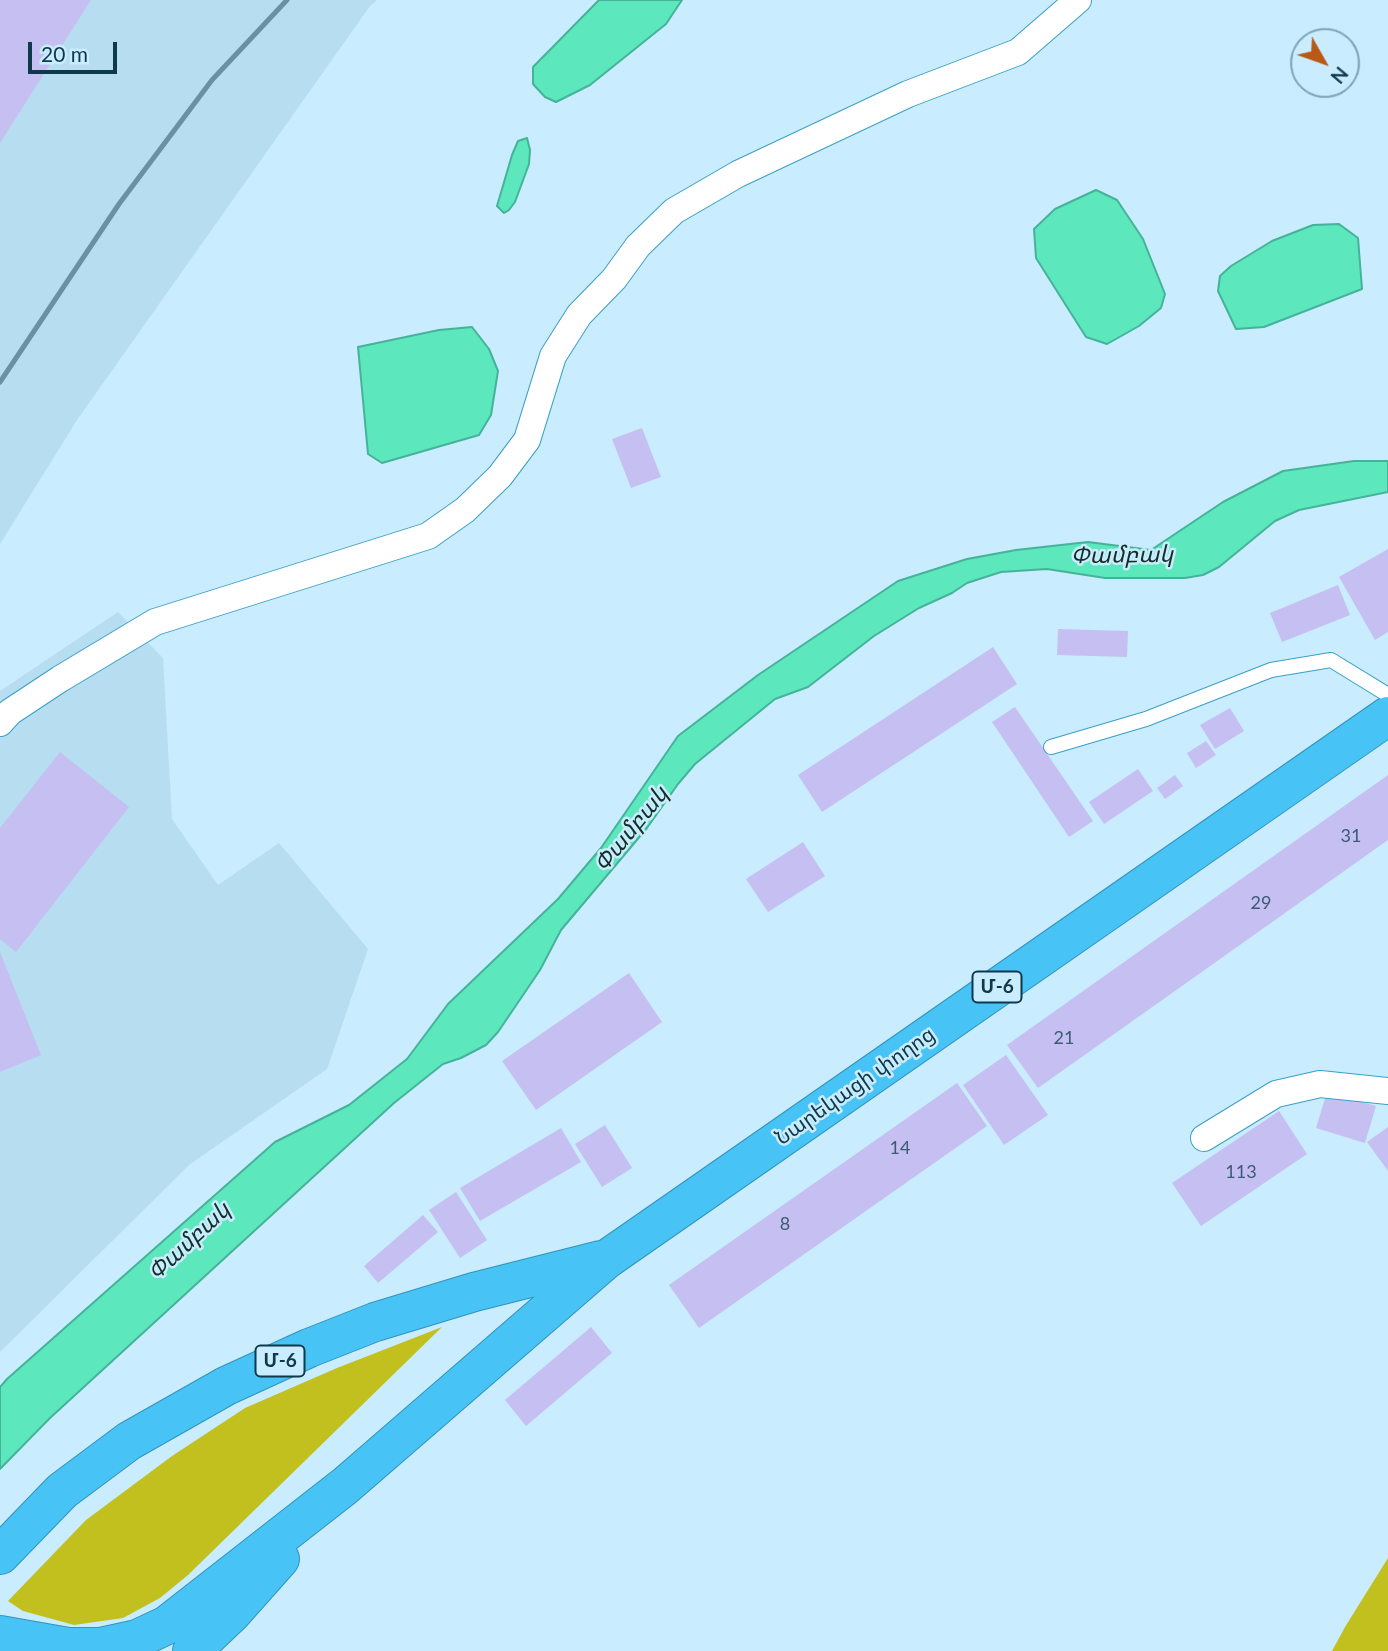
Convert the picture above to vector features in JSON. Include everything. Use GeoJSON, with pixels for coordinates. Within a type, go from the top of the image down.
{"type":"FeatureCollection","features":[{"type":"Feature","properties":{"kind":"highway","name":"Նարեկացի փողոց"},"geometry":{"type":"LineString","coordinates":[[345,1486],[607,1259],[1388,716]]}},
{"type":"Feature","properties":{"kind":"highway","name":"Մ-6"},"geometry":{"type":"LineString","coordinates":[[0,1555],[62,1491],[129,1441],[226,1386],[309,1348],[375,1322],[474,1292],[607,1259]]}},
{"type":"Feature","properties":{"kind":"highway","name":"Մ-6"},"geometry":{"type":"LineString","coordinates":[[0,1635],[68,1647],[100,1647],[137,1639],[167,1625],[345,1486]]}},
{"type":"Feature","properties":{"kind":"highway","name":"Մ-6"},"geometry":{"type":"LineString","coordinates":[[192,1651],[232,1612],[345,1486]]}},
{"type":"Feature","properties":{"kind":"highway"},"geometry":{"type":"LineString","coordinates":[[0,1641],[20,1651]]}},
{"type":"Feature","properties":{"kind":"street"},"geometry":{"type":"LineString","coordinates":[[0,723],[10,712],[155,622],[428,536],[465,510],[500,476],[527,440],[553,356],[579,315],[614,279],[638,246],[674,211],[738,174],[896,99],[1018,52],[1078,0]]}},
{"type":"Feature","properties":{"kind":"street"},"geometry":{"type":"LineString","coordinates":[[1204,1138],[1276,1094],[1321,1084],[1388,1091]]}},
{"type":"Feature","properties":{"kind":"lane"},"geometry":{"type":"LineString","coordinates":[[1051,747],[1146,719],[1271,670],[1331,660],[1388,695]]}},
{"type":"Feature","properties":{"kind":"shaded area"},"geometry":{"type":"Polygon","coordinates":[[[0,0],[377,0],[370,6],[77,420],[0,544],[0,0]]]}},
{"type":"Feature","properties":{"kind":"shaded area"},"geometry":{"type":"Polygon","coordinates":[[[118,612],[163,658],[172,819],[218,885],[279,843],[368,949],[327,1069],[189,1165],[0,1352],[0,691],[118,612]]]}},
{"type":"Feature","properties":{"kind":"shaded area"},"geometry":{"type":"Polygon","coordinates":[[[442,1327],[188,1575],[160,1598],[123,1618],[74,1625],[23,1611],[8,1601],[86,1520],[172,1456],[245,1408],[442,1327]]]}},
{"type":"Feature","properties":{"kind":"shaded area"},"geometry":{"type":"Polygon","coordinates":[[[1388,1558],[1388,1651],[1332,1651],[1345,1627],[1388,1558]]]}},
{"type":"Feature","properties":{"kind":"water"},"geometry":{"type":"Polygon","coordinates":[[[599,0],[682,0],[666,24],[590,85],[556,102],[545,97],[533,84],[533,67],[599,0]]]}},
{"type":"Feature","properties":{"kind":"water"},"geometry":{"type":"Polygon","coordinates":[[[527,138],[529,164],[515,202],[504,213],[497,206],[512,155],[518,141],[527,138]]]}},
{"type":"Feature","properties":{"kind":"water"},"geometry":{"type":"Polygon","coordinates":[[[1096,190],[1117,200],[1143,239],[1165,294],[1161,308],[1139,326],[1107,344],[1086,337],[1036,258],[1034,229],[1055,209],[1096,190]]]}},
{"type":"Feature","properties":{"kind":"water"},"geometry":{"type":"Polygon","coordinates":[[[1339,224],[1358,238],[1362,289],[1264,327],[1236,329],[1218,291],[1220,276],[1231,266],[1272,241],[1313,225],[1339,224]]]}},
{"type":"Feature","properties":{"kind":"water"},"geometry":{"type":"Polygon","coordinates":[[[472,327],[489,349],[498,371],[491,415],[479,435],[382,463],[368,454],[358,347],[439,330],[472,327]]]}},
{"type":"Feature","properties":{"kind":"water","name":"Փամբակ"},"geometry":{"type":"Polygon","coordinates":[[[1354,461],[1388,461],[1388,492],[1299,510],[1275,521],[1219,567],[1203,575],[1185,578],[1105,578],[1047,569],[1001,572],[967,583],[919,608],[874,636],[808,687],[775,699],[695,764],[678,784],[647,828],[561,930],[540,970],[498,1032],[486,1045],[443,1064],[394,1103],[50,1418],[0,1469],[0,1387],[7,1379],[275,1142],[349,1105],[407,1059],[448,1004],[558,899],[601,848],[678,736],[758,675],[898,581],[967,559],[1016,550],[1088,542],[1151,550],[1223,502],[1283,471],[1354,461]]]}},
{"type":"Feature","properties":{"kind":"building"},"geometry":{"type":"Polygon","coordinates":[[[0,0],[91,0],[0,143],[0,0]]]}},
{"type":"Feature","properties":{"kind":"building"},"geometry":{"type":"Polygon","coordinates":[[[642,428],[661,477],[631,488],[612,439],[642,428]]]}},
{"type":"Feature","properties":{"kind":"building"},"geometry":{"type":"Polygon","coordinates":[[[1388,549],[1388,632],[1375,640],[1339,577],[1388,549]]]}},
{"type":"Feature","properties":{"kind":"building"},"geometry":{"type":"Polygon","coordinates":[[[1338,585],[1350,615],[1282,642],[1270,613],[1338,585]]]}},
{"type":"Feature","properties":{"kind":"building"},"geometry":{"type":"Polygon","coordinates":[[[1058,629],[1128,631],[1127,657],[1057,655],[1058,629]]]}},
{"type":"Feature","properties":{"kind":"building"},"geometry":{"type":"Polygon","coordinates":[[[993,647],[1017,684],[822,812],[798,775],[993,647]]]}},
{"type":"Feature","properties":{"kind":"building"},"geometry":{"type":"Polygon","coordinates":[[[1015,707],[1093,821],[1069,837],[992,722],[1015,707]]]}},
{"type":"Feature","properties":{"kind":"building"},"geometry":{"type":"Polygon","coordinates":[[[1230,708],[1244,731],[1215,749],[1200,725],[1230,708]]]}},
{"type":"Feature","properties":{"kind":"building"},"geometry":{"type":"Polygon","coordinates":[[[1206,741],[1216,755],[1196,768],[1187,753],[1206,741]]]}},
{"type":"Feature","properties":{"kind":"building"},"geometry":{"type":"Polygon","coordinates":[[[60,752],[129,807],[16,952],[0,939],[0,828],[60,752]]]}},
{"type":"Feature","properties":{"kind":"building"},"geometry":{"type":"Polygon","coordinates":[[[1138,769],[1153,791],[1104,824],[1089,802],[1138,769]]]}},
{"type":"Feature","properties":{"kind":"building"},"geometry":{"type":"Polygon","coordinates":[[[1175,775],[1183,786],[1165,799],[1157,788],[1175,775]]]}},
{"type":"Feature","properties":{"kind":"building"},"geometry":{"type":"Polygon","coordinates":[[[1388,775],[1388,840],[1038,1088],[1007,1045],[1388,775]]]}},
{"type":"Feature","properties":{"kind":"building"},"geometry":{"type":"Polygon","coordinates":[[[803,842],[825,876],[768,912],[746,879],[803,842]]]}},
{"type":"Feature","properties":{"kind":"building"},"geometry":{"type":"Polygon","coordinates":[[[0,952],[41,1055],[0,1072],[0,952]]]}},
{"type":"Feature","properties":{"kind":"building"},"geometry":{"type":"Polygon","coordinates":[[[629,973],[662,1022],[536,1110],[502,1061],[629,973]]]}},
{"type":"Feature","properties":{"kind":"building"},"geometry":{"type":"Polygon","coordinates":[[[1006,1055],[1048,1115],[1004,1145],[963,1085],[1006,1055]]]}},
{"type":"Feature","properties":{"kind":"building"},"geometry":{"type":"Polygon","coordinates":[[[957,1083],[987,1126],[699,1328],[669,1285],[957,1083]]]}},
{"type":"Feature","properties":{"kind":"building"},"geometry":{"type":"Polygon","coordinates":[[[1327,1092],[1376,1106],[1365,1143],[1316,1128],[1327,1092]]]}},
{"type":"Feature","properties":{"kind":"building"},"geometry":{"type":"Polygon","coordinates":[[[1279,1111],[1307,1154],[1201,1226],[1172,1183],[1279,1111]]]}},
{"type":"Feature","properties":{"kind":"building"},"geometry":{"type":"Polygon","coordinates":[[[605,1125],[632,1168],[602,1187],[575,1144],[605,1125]]]}},
{"type":"Feature","properties":{"kind":"building"},"geometry":{"type":"Polygon","coordinates":[[[1388,1127],[1388,1171],[1367,1142],[1388,1127]]]}},
{"type":"Feature","properties":{"kind":"building"},"geometry":{"type":"Polygon","coordinates":[[[561,1128],[581,1162],[480,1221],[460,1188],[561,1128]]]}},
{"type":"Feature","properties":{"kind":"building"},"geometry":{"type":"Polygon","coordinates":[[[456,1192],[487,1240],[460,1258],[429,1210],[456,1192]]]}},
{"type":"Feature","properties":{"kind":"building"},"geometry":{"type":"Polygon","coordinates":[[[423,1215],[438,1232],[378,1283],[364,1266],[423,1215]]]}},
{"type":"Feature","properties":{"kind":"building"},"geometry":{"type":"Polygon","coordinates":[[[591,1327],[612,1353],[526,1426],[505,1400],[591,1327]]]}},
{"type":"Feature","properties":{"kind":"railway"},"geometry":{"type":"LineString","coordinates":[[0,382],[119,204],[212,80],[287,0]]}}]}
